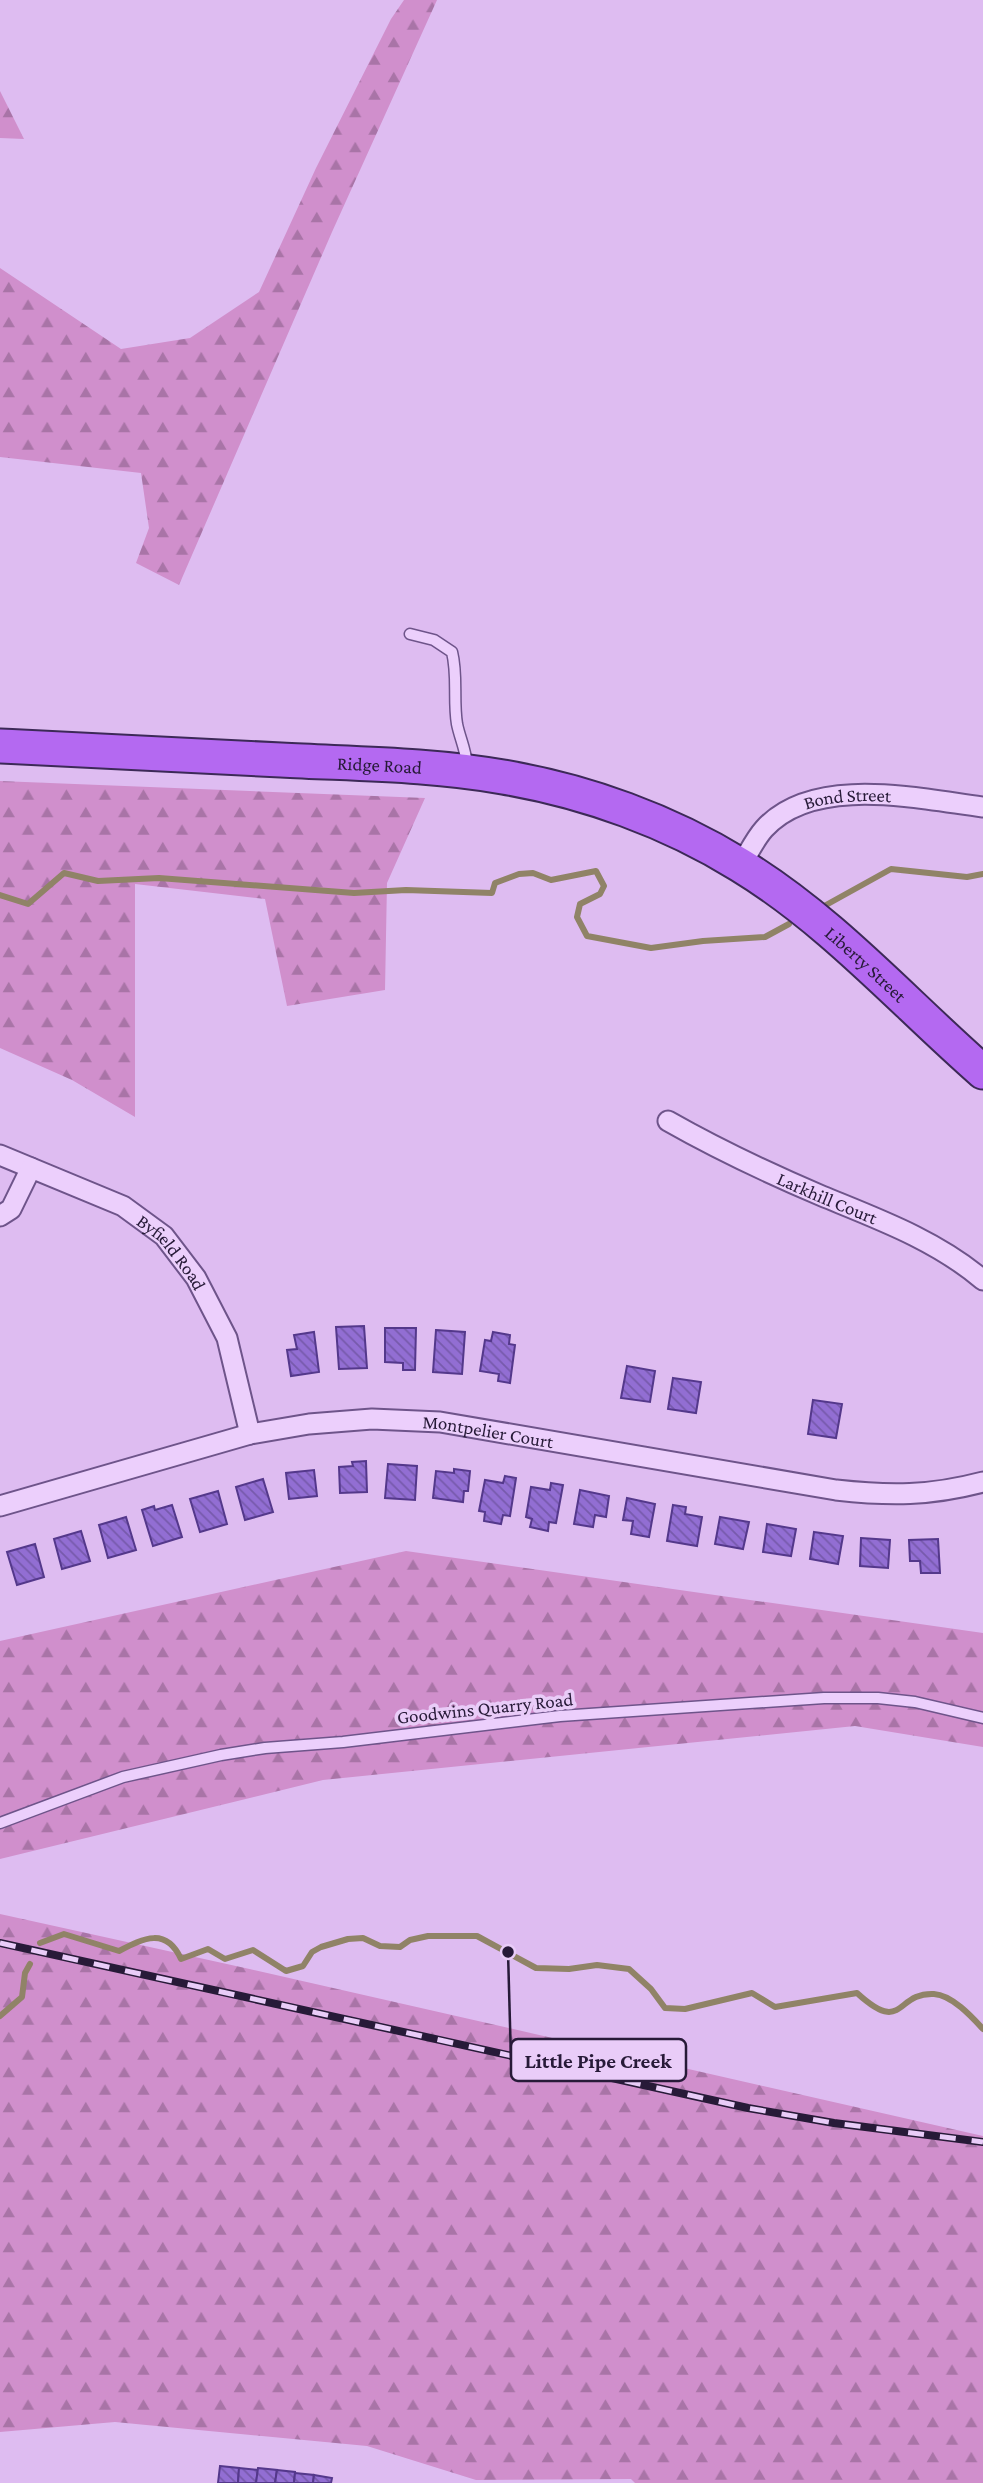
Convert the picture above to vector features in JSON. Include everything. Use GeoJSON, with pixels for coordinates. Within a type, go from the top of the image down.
{"type":"FeatureCollection","features":[{"type":"Feature","properties":{"kind":"highway","name":"Ridge Road"},"geometry":{"type":"LineString","coordinates":[[0,746],[424,768],[536,783],[595,799],[668,827],[741,865]]}},
{"type":"Feature","properties":{"kind":"highway","name":"Liberty Street"},"geometry":{"type":"LineString","coordinates":[[741,865],[818,920],[857,953],[933,1028],[983,1072]]}},
{"type":"Feature","properties":{"kind":"street","name":"Bond Street"},"geometry":{"type":"LineString","coordinates":[[741,865],[764,829],[796,806],[820,798],[875,795],[983,807]]}},
{"type":"Feature","properties":{"kind":"street","name":"Larkhill Court"},"geometry":{"type":"LineString","coordinates":[[668,1121],[723,1153],[934,1245],[983,1280]]}},
{"type":"Feature","properties":{"kind":"street","name":"Byfield Road"},"geometry":{"type":"LineString","coordinates":[[0,1155],[123,1206],[164,1236],[195,1278],[227,1338],[250,1434]]}},
{"type":"Feature","properties":{"kind":"street"},"geometry":{"type":"LineString","coordinates":[[0,1216],[11,1209],[31,1168]]}},
{"type":"Feature","properties":{"kind":"street","name":"Montpelier Court"},"geometry":{"type":"LineString","coordinates":[[0,1506],[250,1434],[309,1424],[372,1419],[440,1422],[871,1494],[918,1494],[983,1482]]}},
{"type":"Feature","properties":{"kind":"lane"},"geometry":{"type":"LineString","coordinates":[[410,634],[434,640],[452,652],[456,672],[457,724],[467,758],[467,772]]}},
{"type":"Feature","properties":{"kind":"lane","name":"Goodwins Quarry Road"},"geometry":{"type":"LineString","coordinates":[[0,1823],[123,1777],[221,1755],[561,1716],[746,1701],[878,1698],[915,1702],[983,1718]]}},
{"type":"Feature","properties":{"kind":"green space"},"geometry":{"type":"Polygon","coordinates":[[[404,0],[437,0],[332,232],[179,585],[136,563],[149,528],[141,473],[0,457],[0,268],[121,349],[190,338],[259,292],[316,168],[391,19],[404,0]]]}},
{"type":"Feature","properties":{"kind":"green space"},"geometry":{"type":"Polygon","coordinates":[[[0,91],[24,139],[0,138],[0,91]]]}},
{"type":"Feature","properties":{"kind":"green space"},"geometry":{"type":"Polygon","coordinates":[[[0,781],[425,798],[387,883],[385,990],[287,1006],[265,899],[135,884],[135,1117],[72,1080],[0,1048],[0,781]]]}},
{"type":"Feature","properties":{"kind":"green space"},"geometry":{"type":"Polygon","coordinates":[[[406,1551],[983,1633],[983,1747],[855,1726],[323,1780],[0,1859],[0,1641],[406,1551]]]}},
{"type":"Feature","properties":{"kind":"green space"},"geometry":{"type":"Polygon","coordinates":[[[0,1914],[983,2136],[983,2483],[476,2480],[367,2446],[115,2422],[0,2432],[0,1914]]]}},
{"type":"Feature","properties":{"kind":"building"},"geometry":{"type":"Polygon","coordinates":[[[364,1326],[367,1368],[339,1369],[336,1327],[364,1326]]]}},
{"type":"Feature","properties":{"kind":"building"},"geometry":{"type":"Polygon","coordinates":[[[385,1328],[416,1328],[415,1370],[403,1370],[403,1363],[385,1362],[385,1328]]]}},
{"type":"Feature","properties":{"kind":"building"},"geometry":{"type":"Polygon","coordinates":[[[436,1330],[465,1332],[462,1374],[433,1372],[436,1330]]]}},
{"type":"Feature","properties":{"kind":"building"},"geometry":{"type":"Polygon","coordinates":[[[314,1332],[319,1372],[291,1376],[287,1350],[297,1349],[294,1335],[314,1332]]]}},
{"type":"Feature","properties":{"kind":"building"},"geometry":{"type":"Polygon","coordinates":[[[493,1332],[510,1335],[509,1344],[515,1345],[510,1383],[498,1381],[499,1374],[480,1371],[485,1340],[491,1341],[493,1332]]]}},
{"type":"Feature","properties":{"kind":"building"},"geometry":{"type":"Polygon","coordinates":[[[627,1366],[655,1371],[650,1402],[621,1398],[627,1366]]]}},
{"type":"Feature","properties":{"kind":"building"},"geometry":{"type":"Polygon","coordinates":[[[673,1378],[701,1382],[696,1413],[668,1409],[673,1378]]]}},
{"type":"Feature","properties":{"kind":"building"},"geometry":{"type":"Polygon","coordinates":[[[813,1400],[842,1404],[836,1438],[808,1434],[813,1400]]]}},
{"type":"Feature","properties":{"kind":"building"},"geometry":{"type":"Polygon","coordinates":[[[366,1461],[367,1492],[340,1493],[339,1467],[366,1461]]]}},
{"type":"Feature","properties":{"kind":"building"},"geometry":{"type":"Polygon","coordinates":[[[388,1464],[417,1466],[415,1500],[385,1498],[388,1464]]]}},
{"type":"Feature","properties":{"kind":"building"},"geometry":{"type":"Polygon","coordinates":[[[454,1469],[470,1471],[468,1491],[464,1491],[463,1502],[433,1498],[436,1471],[454,1473],[454,1469]]]}},
{"type":"Feature","properties":{"kind":"building"},"geometry":{"type":"Polygon","coordinates":[[[314,1470],[317,1496],[289,1499],[286,1473],[314,1470]]]}},
{"type":"Feature","properties":{"kind":"building"},"geometry":{"type":"Polygon","coordinates":[[[505,1476],[516,1478],[510,1516],[503,1515],[501,1524],[484,1521],[485,1512],[479,1511],[485,1480],[503,1483],[505,1476]]]}},
{"type":"Feature","properties":{"kind":"building"},"geometry":{"type":"Polygon","coordinates":[[[263,1479],[273,1512],[245,1520],[236,1487],[263,1479]]]}},
{"type":"Feature","properties":{"kind":"building"},"geometry":{"type":"Polygon","coordinates":[[[551,1483],[563,1485],[556,1523],[549,1522],[548,1531],[530,1527],[532,1519],[526,1517],[531,1487],[550,1490],[551,1483]]]}},
{"type":"Feature","properties":{"kind":"building"},"geometry":{"type":"Polygon","coordinates":[[[580,1490],[609,1496],[606,1517],[595,1515],[593,1527],[574,1524],[580,1490]]]}},
{"type":"Feature","properties":{"kind":"building"},"geometry":{"type":"Polygon","coordinates":[[[218,1491],[227,1524],[200,1532],[190,1499],[218,1491]]]}},
{"type":"Feature","properties":{"kind":"building"},"geometry":{"type":"Polygon","coordinates":[[[627,1498],[655,1504],[649,1537],[631,1534],[633,1521],[623,1520],[627,1498]]]}},
{"type":"Feature","properties":{"kind":"building"},"geometry":{"type":"Polygon","coordinates":[[[172,1505],[182,1537],[153,1546],[142,1510],[154,1506],[155,1510],[172,1505]]]}},
{"type":"Feature","properties":{"kind":"building"},"geometry":{"type":"Polygon","coordinates":[[[673,1505],[686,1507],[685,1514],[702,1517],[697,1546],[667,1541],[673,1505]]]}},
{"type":"Feature","properties":{"kind":"building"},"geometry":{"type":"Polygon","coordinates":[[[126,1517],[136,1550],[108,1558],[99,1525],[126,1517]]]}},
{"type":"Feature","properties":{"kind":"building"},"geometry":{"type":"Polygon","coordinates":[[[720,1517],[749,1522],[743,1549],[715,1544],[720,1517]]]}},
{"type":"Feature","properties":{"kind":"building"},"geometry":{"type":"Polygon","coordinates":[[[767,1524],[796,1529],[791,1556],[763,1552],[767,1524]]]}},
{"type":"Feature","properties":{"kind":"building"},"geometry":{"type":"Polygon","coordinates":[[[81,1531],[90,1561],[62,1569],[54,1539],[81,1531]]]}},
{"type":"Feature","properties":{"kind":"building"},"geometry":{"type":"Polygon","coordinates":[[[814,1532],[843,1536],[838,1564],[810,1559],[814,1532]]]}},
{"type":"Feature","properties":{"kind":"building"},"geometry":{"type":"Polygon","coordinates":[[[861,1538],[890,1540],[888,1568],[860,1566],[861,1538]]]}},
{"type":"Feature","properties":{"kind":"building"},"geometry":{"type":"Polygon","coordinates":[[[938,1539],[940,1573],[921,1573],[920,1561],[910,1561],[909,1540],[938,1539]]]}},
{"type":"Feature","properties":{"kind":"building"},"geometry":{"type":"Polygon","coordinates":[[[35,1544],[44,1577],[17,1585],[7,1552],[35,1544]]]}},
{"type":"Feature","properties":{"kind":"building"},"geometry":{"type":"Polygon","coordinates":[[[220,2466],[239,2468],[238,2483],[218,2483],[220,2466]]]}},
{"type":"Feature","properties":{"kind":"building"},"geometry":{"type":"Polygon","coordinates":[[[239,2468],[258,2470],[256,2483],[238,2483],[239,2468]]]}},
{"type":"Feature","properties":{"kind":"building"},"geometry":{"type":"Polygon","coordinates":[[[258,2468],[277,2470],[275,2483],[256,2483],[258,2468]]]}},
{"type":"Feature","properties":{"kind":"building"},"geometry":{"type":"Polygon","coordinates":[[[277,2470],[295,2472],[294,2483],[275,2483],[277,2470]]]}},
{"type":"Feature","properties":{"kind":"building"},"geometry":{"type":"Polygon","coordinates":[[[295,2473],[314,2475],[313,2483],[294,2483],[295,2473]]]}},
{"type":"Feature","properties":{"kind":"building"},"geometry":{"type":"Polygon","coordinates":[[[314,2475],[332,2478],[331,2483],[313,2483],[314,2475]]]}},
{"type":"Feature","properties":{"kind":"waterway"},"geometry":{"type":"LineString","coordinates":[[826,905],[891,869],[967,877],[983,874]]}},
{"type":"Feature","properties":{"kind":"waterway"},"geometry":{"type":"LineString","coordinates":[[0,895],[28,904],[64,873],[98,881],[159,878],[354,893],[406,890],[492,893],[495,883],[519,874],[533,873],[551,880],[596,871],[604,886],[600,894],[580,904],[577,917],[587,936],[651,948],[765,937],[789,924]]}},
{"type":"Feature","properties":{"kind":"waterway"},"geometry":{"type":"LineString","coordinates":[[40,1943],[64,1934],[119,1951],[137,1942],[154,1938],[168,1942],[181,1959],[208,1949],[225,1959],[253,1950],[286,1971],[303,1966],[312,1952],[321,1947],[348,1939],[363,1938],[380,1946],[400,1947],[410,1940],[428,1936],[477,1936],[536,1968],[569,1969],[597,1965],[629,1969],[651,1989],[665,2008],[685,2009],[752,1993],[775,2007],[857,1993],[883,2011],[892,2012],[921,1995],[934,1994],[955,2002],[983,2029]]}},
{"type":"Feature","properties":{"kind":"waterway"},"geometry":{"type":"LineString","coordinates":[[0,2016],[22,1997],[25,1973],[30,1964]]}},
{"type":"Feature","properties":{"kind":"railway"},"geometry":{"type":"LineString","coordinates":[[0,1943],[748,2108],[834,2123],[983,2142]]}},
{"type":"Feature","properties":{"kind":"place","name":"Little Pipe Creek"},"geometry":{"type":"Point","coordinates":[508,1952]}}]}
